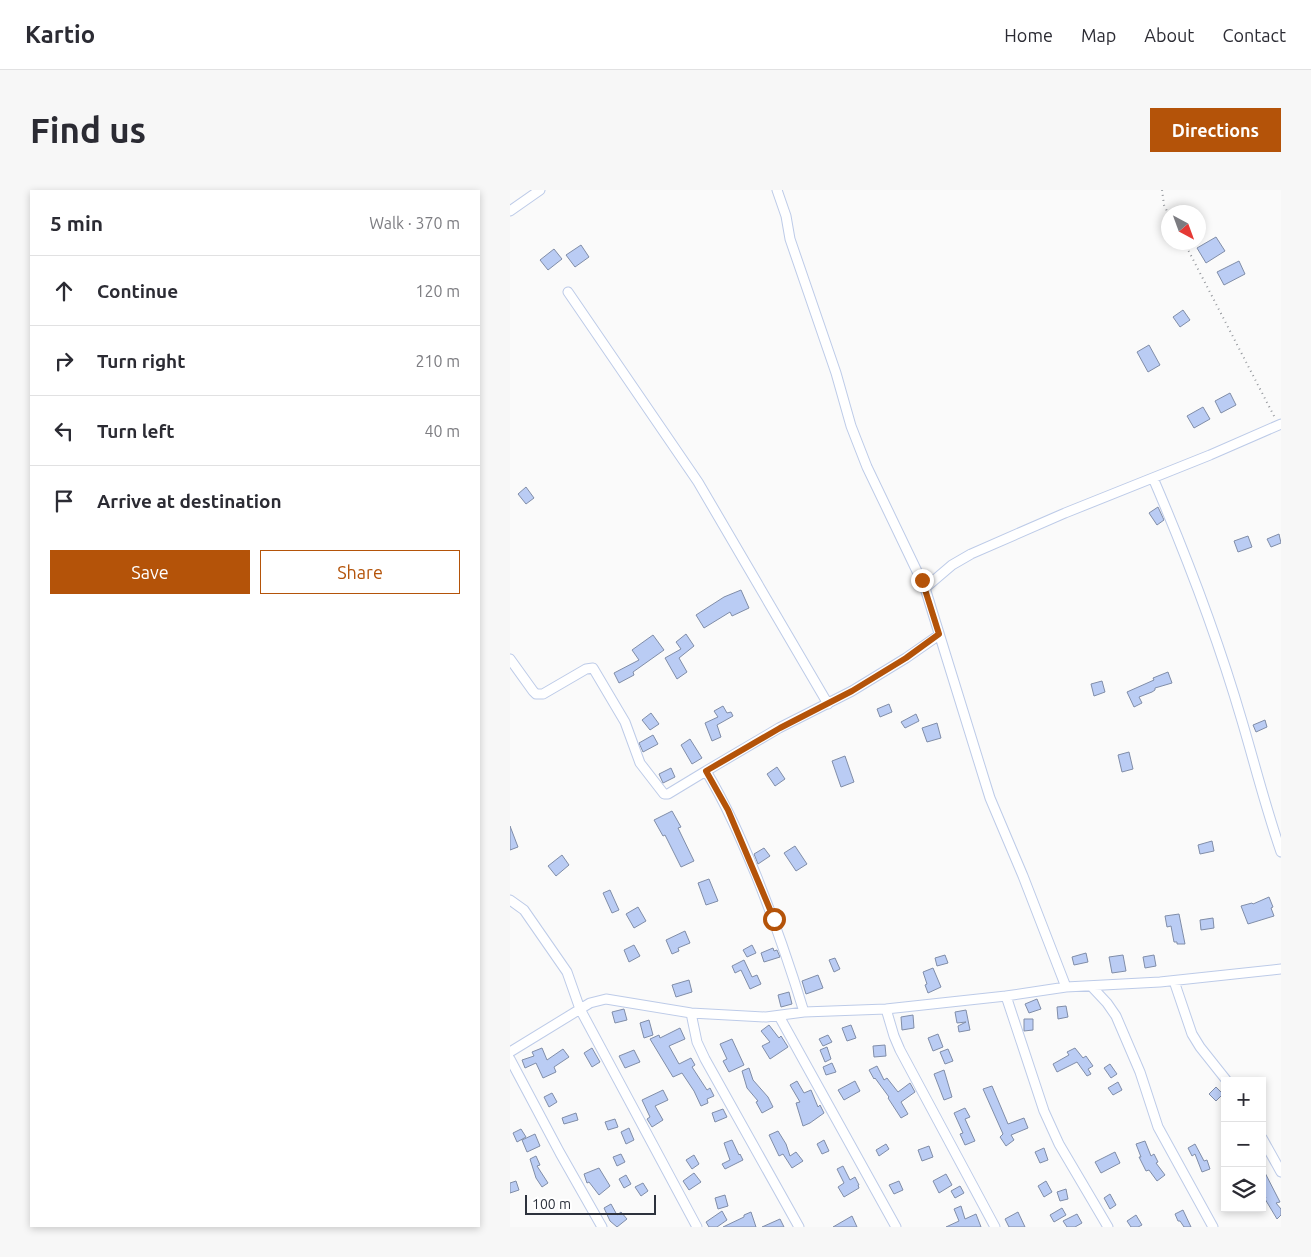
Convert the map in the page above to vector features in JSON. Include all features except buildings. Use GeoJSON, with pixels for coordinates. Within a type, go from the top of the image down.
{"type":"FeatureCollection","features":[{"type":"Feature","properties":{"kind":"street"},"geometry":{"type":"LineString","coordinates":[[510,211],[540,190]]}},
{"type":"Feature","properties":{"kind":"street"},"geometry":{"type":"LineString","coordinates":[[777,190],[786,216],[795,253],[836,373],[851,426],[867,467],[925,588],[990,798],[1023,876],[1066,987]]}},
{"type":"Feature","properties":{"kind":"street"},"geometry":{"type":"LineString","coordinates":[[568,292],[698,482],[828,704]]}},
{"type":"Feature","properties":{"kind":"street"},"geometry":{"type":"LineString","coordinates":[[925,588],[952,565],[971,554],[1280,424]]}},
{"type":"Feature","properties":{"kind":"street"},"geometry":{"type":"LineString","coordinates":[[1153,478],[1198,589],[1242,720],[1270,822],[1281,852]]}},
{"type":"Feature","properties":{"kind":"street"},"geometry":{"type":"LineString","coordinates":[[510,659],[533,691],[539,695],[586,669],[593,668],[596,670],[625,722],[640,763],[666,794],[780,728],[828,704],[906,658],[939,634]]}},
{"type":"Feature","properties":{"kind":"street"},"geometry":{"type":"LineString","coordinates":[[706,771],[728,810],[774,919],[804,1012]]}},
{"type":"Feature","properties":{"kind":"street"},"geometry":{"type":"LineString","coordinates":[[510,900],[524,910],[567,972],[580,1009],[697,1227]]}},
{"type":"Feature","properties":{"kind":"street"},"geometry":{"type":"LineString","coordinates":[[510,1052],[590,1003],[606,999],[691,1013],[748,1017],[779,1016],[804,1012],[886,1009],[1006,996],[1066,987],[1174,981],[1281,969]]}},
{"type":"Feature","properties":{"kind":"street"},"geometry":{"type":"LineString","coordinates":[[1174,981],[1192,1034],[1224,1077]]}},
{"type":"Feature","properties":{"kind":"street"},"geometry":{"type":"LineString","coordinates":[[1092,986],[1116,1016],[1140,1072],[1158,1127],[1213,1227]]}},
{"type":"Feature","properties":{"kind":"street"},"geometry":{"type":"LineString","coordinates":[[1006,996],[1044,1111],[1059,1144],[1108,1227]]}},
{"type":"Feature","properties":{"kind":"street"},"geometry":{"type":"LineString","coordinates":[[886,1009],[900,1050],[995,1227]]}},
{"type":"Feature","properties":{"kind":"street"},"geometry":{"type":"LineString","coordinates":[[691,1013],[697,1042],[705,1059],[799,1227]]}},
{"type":"Feature","properties":{"kind":"street"},"geometry":{"type":"LineString","coordinates":[[779,1016],[896,1227]]}},
{"type":"Feature","properties":{"kind":"street"},"geometry":{"type":"LineString","coordinates":[[510,1059],[602,1227]]}},
{"type":"Feature","properties":{"kind":"street"},"geometry":{"type":"LineString","coordinates":[[1266,1145],[1281,1172]]}},
{"type":"Feature","properties":{"kind":"path"},"geometry":{"type":"LineString","coordinates":[[1162,190],[1164,205]]}},
{"type":"Feature","properties":{"kind":"path"},"geometry":{"type":"LineString","coordinates":[[1188,250],[1280,424]]}},
{"type":"Feature","properties":{"kind":"route"},"geometry":{"type":"LineString","coordinates":[[774,919],[728,810],[706,771],[780,728],[852,691],[906,658],[939,634],[922,580]]}}]}
